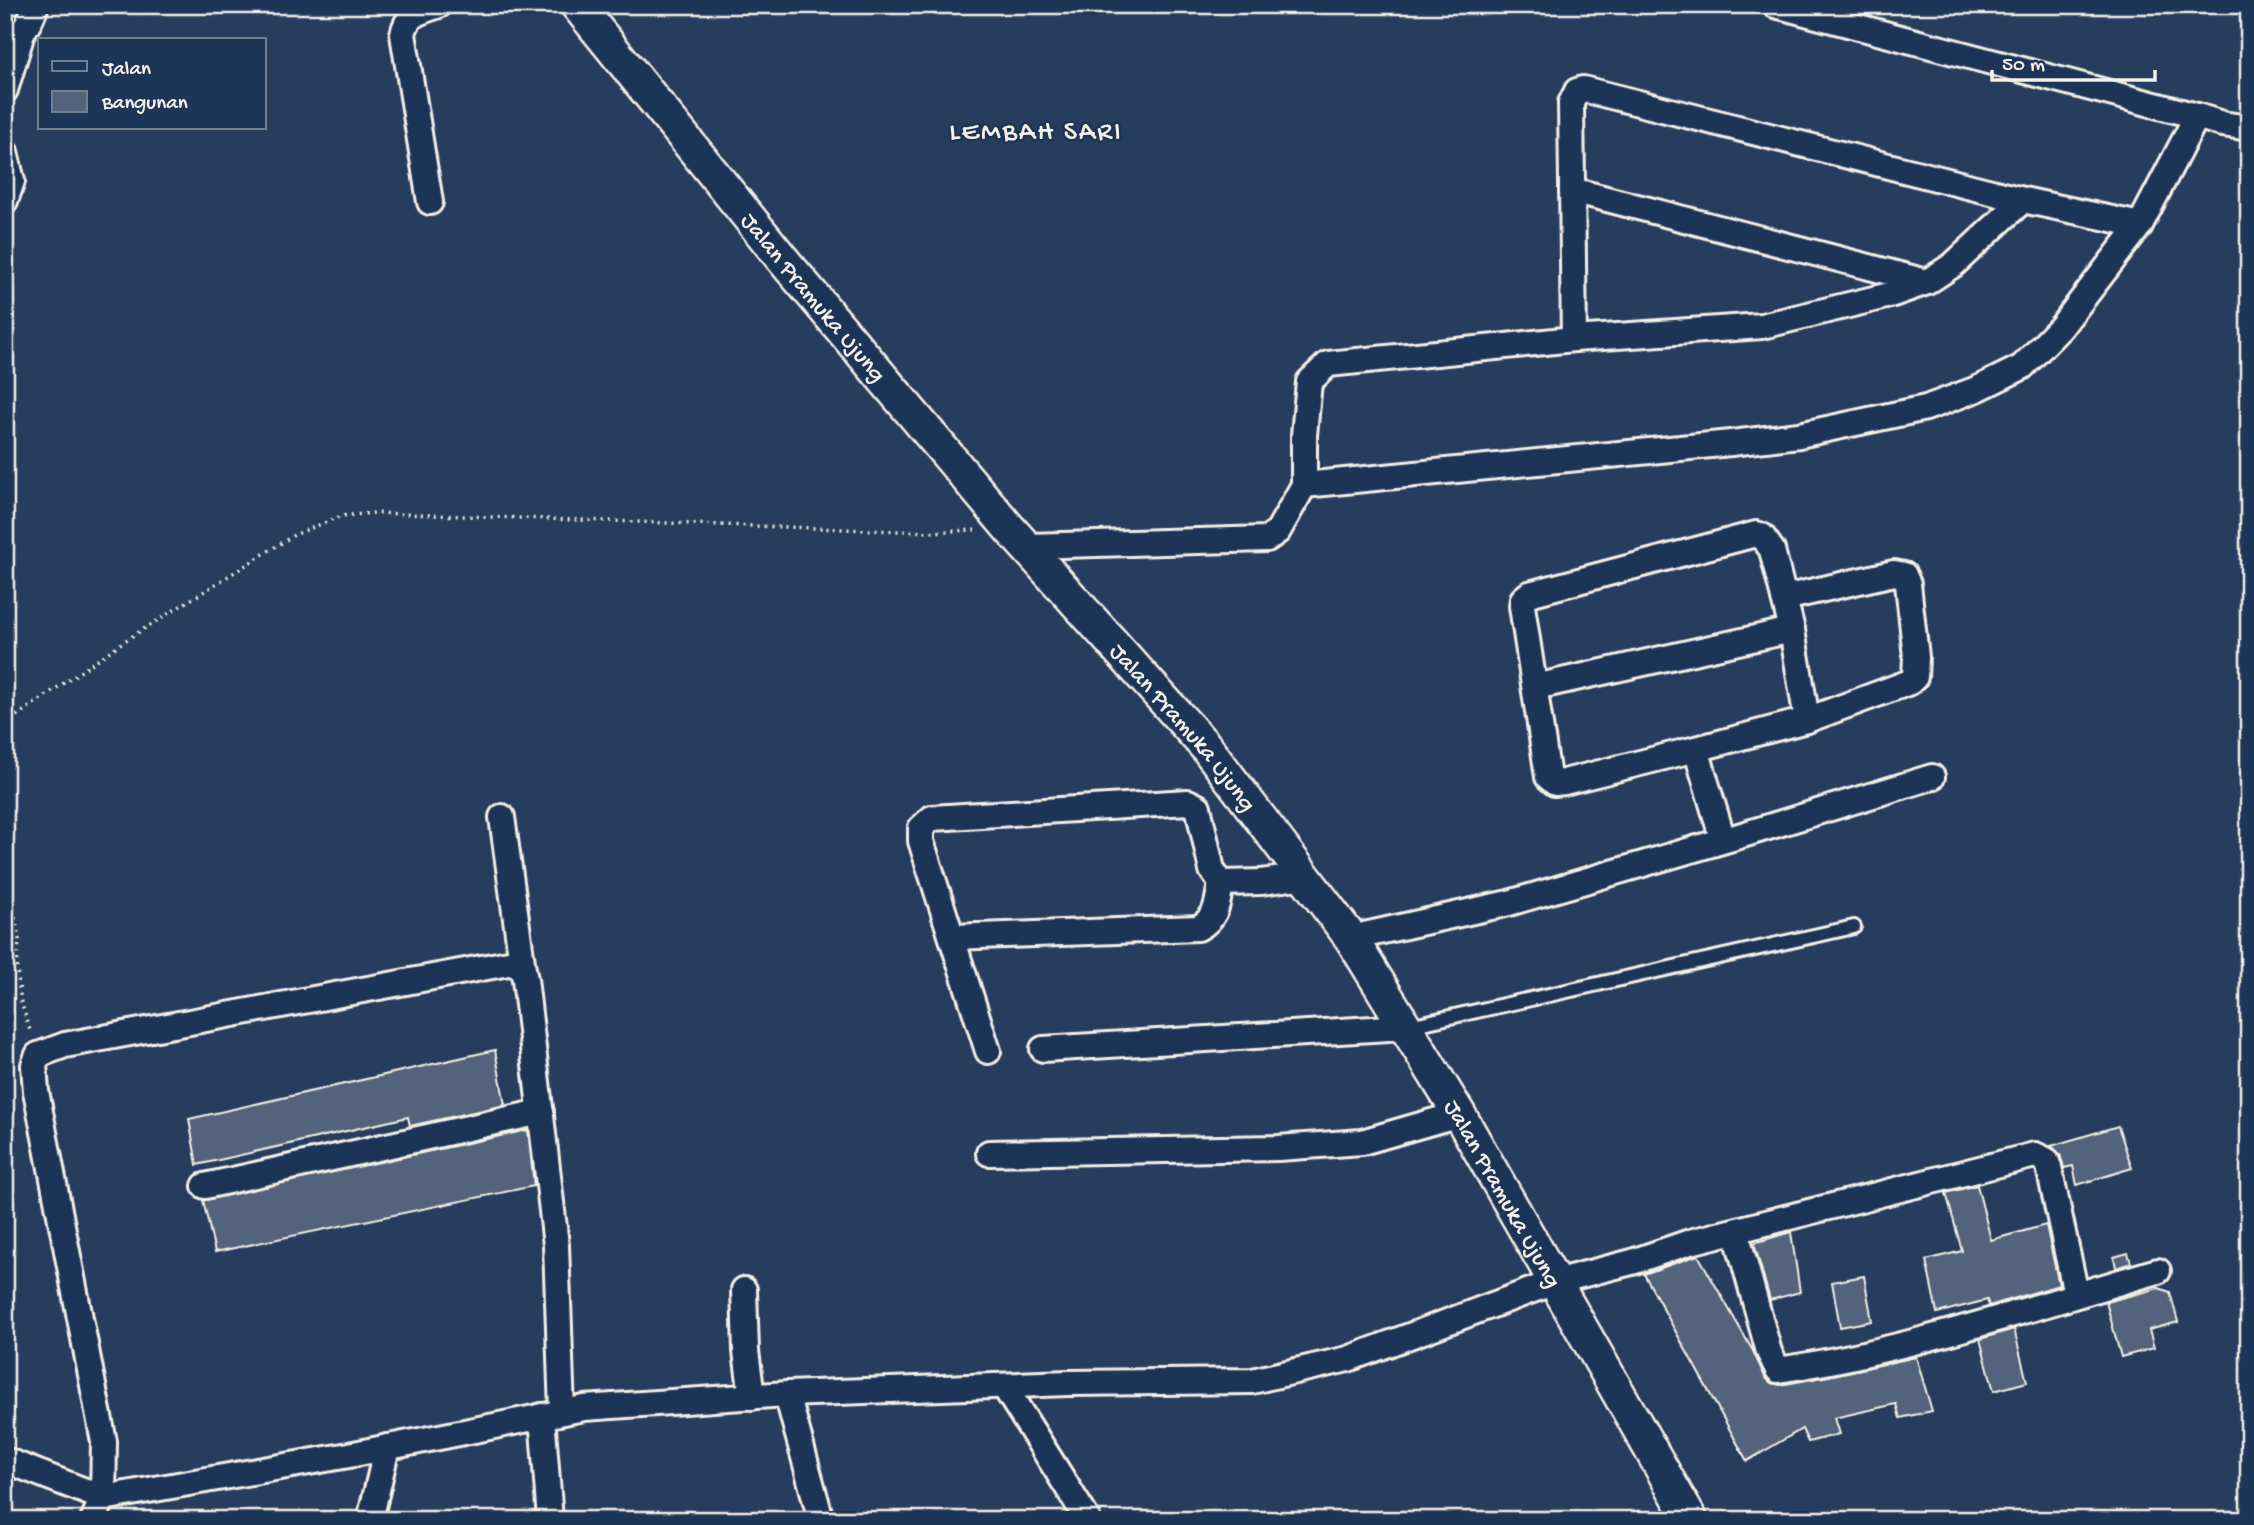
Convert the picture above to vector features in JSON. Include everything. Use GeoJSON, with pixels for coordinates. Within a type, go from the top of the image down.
{"type":"FeatureCollection","features":[{"type":"Feature","properties":{"kind":"street"},"geometry":{"type":"LineString","coordinates":[[5,90],[14,38],[30,22],[36,5]]}},
{"type":"Feature","properties":{"kind":"street"},"geometry":{"type":"LineString","coordinates":[[430,202],[403,34],[406,22],[413,15],[439,5]]}},
{"type":"Feature","properties":{"kind":"street","name":"Jalan Pramuka Ujung"},"geometry":{"type":"LineString","coordinates":[[577,5],[784,261],[1018,537],[1207,748],[1305,876],[1350,938],[1459,1114],[1691,1520]]}},
{"type":"Feature","properties":{"kind":"street"},"geometry":{"type":"LineString","coordinates":[[1775,5],[2222,124],[2249,128]]}},
{"type":"Feature","properties":{"kind":"street"},"geometry":{"type":"LineString","coordinates":[[1574,339],[1571,103],[1577,91],[1583,89],[2023,201],[2140,225]]}},
{"type":"Feature","properties":{"kind":"street"},"geometry":{"type":"LineString","coordinates":[[1304,485],[1799,435],[1926,408],[1977,389],[2022,367],[2061,327],[2140,225],[2197,116]]}},
{"type":"Feature","properties":{"kind":"street"},"geometry":{"type":"LineString","coordinates":[[5,152],[12,181],[5,201]]}},
{"type":"Feature","properties":{"kind":"street"},"geometry":{"type":"LineString","coordinates":[[1572,190],[1927,282]]}},
{"type":"Feature","properties":{"kind":"street"},"geometry":{"type":"LineString","coordinates":[[1018,537],[1267,540],[1278,531],[1304,485],[1304,435],[1309,382],[1328,364],[1574,339],[1762,326],[1890,295],[1927,282],[1954,265],[2023,201]]}},
{"type":"Feature","properties":{"kind":"street"},"geometry":{"type":"LineString","coordinates":[[1784,598],[1894,573],[1904,576],[1908,584],[1916,657],[1915,677],[1910,682],[1807,720],[1555,783],[1548,777],[1523,599],[1529,594],[1756,534],[1762,536],[1772,550],[1784,598],[1792,630],[1807,720]]}},
{"type":"Feature","properties":{"kind":"street"},"geometry":{"type":"LineString","coordinates":[[1535,687],[1792,630]]}},
{"type":"Feature","properties":{"kind":"street"},"geometry":{"type":"LineString","coordinates":[[1696,749],[1723,840]]}},
{"type":"Feature","properties":{"kind":"street"},"geometry":{"type":"LineString","coordinates":[[1350,938],[1509,903],[1932,776]]}},
{"type":"Feature","properties":{"kind":"street"},"geometry":{"type":"LineString","coordinates":[[952,937],[1198,928],[1209,922],[1215,913],[1221,883],[1212,870],[1198,807],[1188,802],[932,818],[921,828],[921,841],[988,1051]]}},
{"type":"Feature","properties":{"kind":"street"},"geometry":{"type":"LineString","coordinates":[[502,817],[556,1245],[550,1520]]}},
{"type":"Feature","properties":{"kind":"street"},"geometry":{"type":"LineString","coordinates":[[1221,883],[1261,882],[1305,876]]}},
{"type":"Feature","properties":{"kind":"street"},"geometry":{"type":"LineString","coordinates":[[98,1509],[104,1442],[36,1091],[34,1065],[38,1055],[65,1045],[514,962],[523,970]]}},
{"type":"Feature","properties":{"kind":"street"},"geometry":{"type":"LineString","coordinates":[[1043,1049],[1405,1027]]}},
{"type":"Feature","properties":{"kind":"street"},"geometry":{"type":"LineString","coordinates":[[205,1186],[541,1112]]}},
{"type":"Feature","properties":{"kind":"street"},"geometry":{"type":"LineString","coordinates":[[989,1153],[1278,1148],[1362,1142],[1459,1114]]}},
{"type":"Feature","properties":{"kind":"street"},"geometry":{"type":"LineString","coordinates":[[5,1460],[98,1509],[583,1408],[787,1394],[1252,1381],[1348,1359],[1554,1282],[1632,1262],[1690,1242],[2035,1155],[2046,1160],[2049,1167],[2076,1294]]}},
{"type":"Feature","properties":{"kind":"street"},"geometry":{"type":"LineString","coordinates":[[1736,1232],[1769,1352],[1778,1370],[1855,1357],[1929,1338],[2158,1271]]}},
{"type":"Feature","properties":{"kind":"street"},"geometry":{"type":"LineString","coordinates":[[744,1290],[746,1351],[752,1397]]}},
{"type":"Feature","properties":{"kind":"street"},"geometry":{"type":"LineString","coordinates":[[1004,1386],[1088,1520]]}},
{"type":"Feature","properties":{"kind":"street"},"geometry":{"type":"LineString","coordinates":[[787,1394],[821,1520]]}},
{"type":"Feature","properties":{"kind":"street"},"geometry":{"type":"LineString","coordinates":[[370,1520],[387,1447]]}},
{"type":"Feature","properties":{"kind":"lane"},"geometry":{"type":"LineString","coordinates":[[1405,1027],[1854,928]]}},
{"type":"Feature","properties":{"kind":"path"},"geometry":{"type":"LineString","coordinates":[[5,724],[123,642],[294,535],[341,516],[374,513],[554,518],[1018,537]]}},
{"type":"Feature","properties":{"kind":"path"},"geometry":{"type":"LineString","coordinates":[[5,899],[16,920],[21,1002],[38,1055]]}},
{"type":"Feature","properties":{"kind":"building"},"geometry":{"type":"Polygon","coordinates":[[[495,1050],[505,1105],[410,1126],[408,1117],[197,1165],[189,1119],[495,1050]]]}},
{"type":"Feature","properties":{"kind":"building"},"geometry":{"type":"Polygon","coordinates":[[[2118,1126],[2132,1168],[2077,1185],[2073,1166],[2064,1168],[2060,1154],[2051,1146],[2118,1126]]]}},
{"type":"Feature","properties":{"kind":"building"},"geometry":{"type":"Polygon","coordinates":[[[528,1130],[534,1186],[215,1252],[203,1200],[528,1130]]]}},
{"type":"Feature","properties":{"kind":"building"},"geometry":{"type":"Polygon","coordinates":[[[1977,1185],[1991,1240],[2046,1225],[2059,1285],[1989,1306],[1987,1300],[1937,1313],[1926,1260],[1962,1251],[1946,1193],[1977,1185]]]}},
{"type":"Feature","properties":{"kind":"building"},"geometry":{"type":"Polygon","coordinates":[[[1791,1232],[1800,1292],[1770,1300],[1754,1243],[1791,1232]]]}},
{"type":"Feature","properties":{"kind":"building"},"geometry":{"type":"Polygon","coordinates":[[[2128,1253],[2131,1263],[2116,1268],[2114,1257],[2128,1253]]]}},
{"type":"Feature","properties":{"kind":"building"},"geometry":{"type":"Polygon","coordinates":[[[1698,1255],[1765,1377],[1771,1383],[1780,1385],[1916,1357],[1932,1411],[1900,1418],[1896,1404],[1834,1418],[1839,1434],[1808,1442],[1802,1429],[1747,1461],[1644,1274],[1698,1255]]]}},
{"type":"Feature","properties":{"kind":"building"},"geometry":{"type":"Polygon","coordinates":[[[1864,1276],[1872,1321],[1840,1327],[1832,1282],[1864,1276]]]}},
{"type":"Feature","properties":{"kind":"building"},"geometry":{"type":"Polygon","coordinates":[[[2159,1288],[2170,1292],[2178,1322],[2149,1330],[2154,1348],[2121,1357],[2106,1302],[2159,1288]]]}},
{"type":"Feature","properties":{"kind":"building"},"geometry":{"type":"Polygon","coordinates":[[[2014,1329],[2027,1382],[1994,1391],[1980,1339],[2014,1329]]]}},
{"type":"Feature","properties":{"kind":"district","name":"LEMBAH SARI"},"geometry":{"type":"Point","coordinates":[1036,129]}}]}
